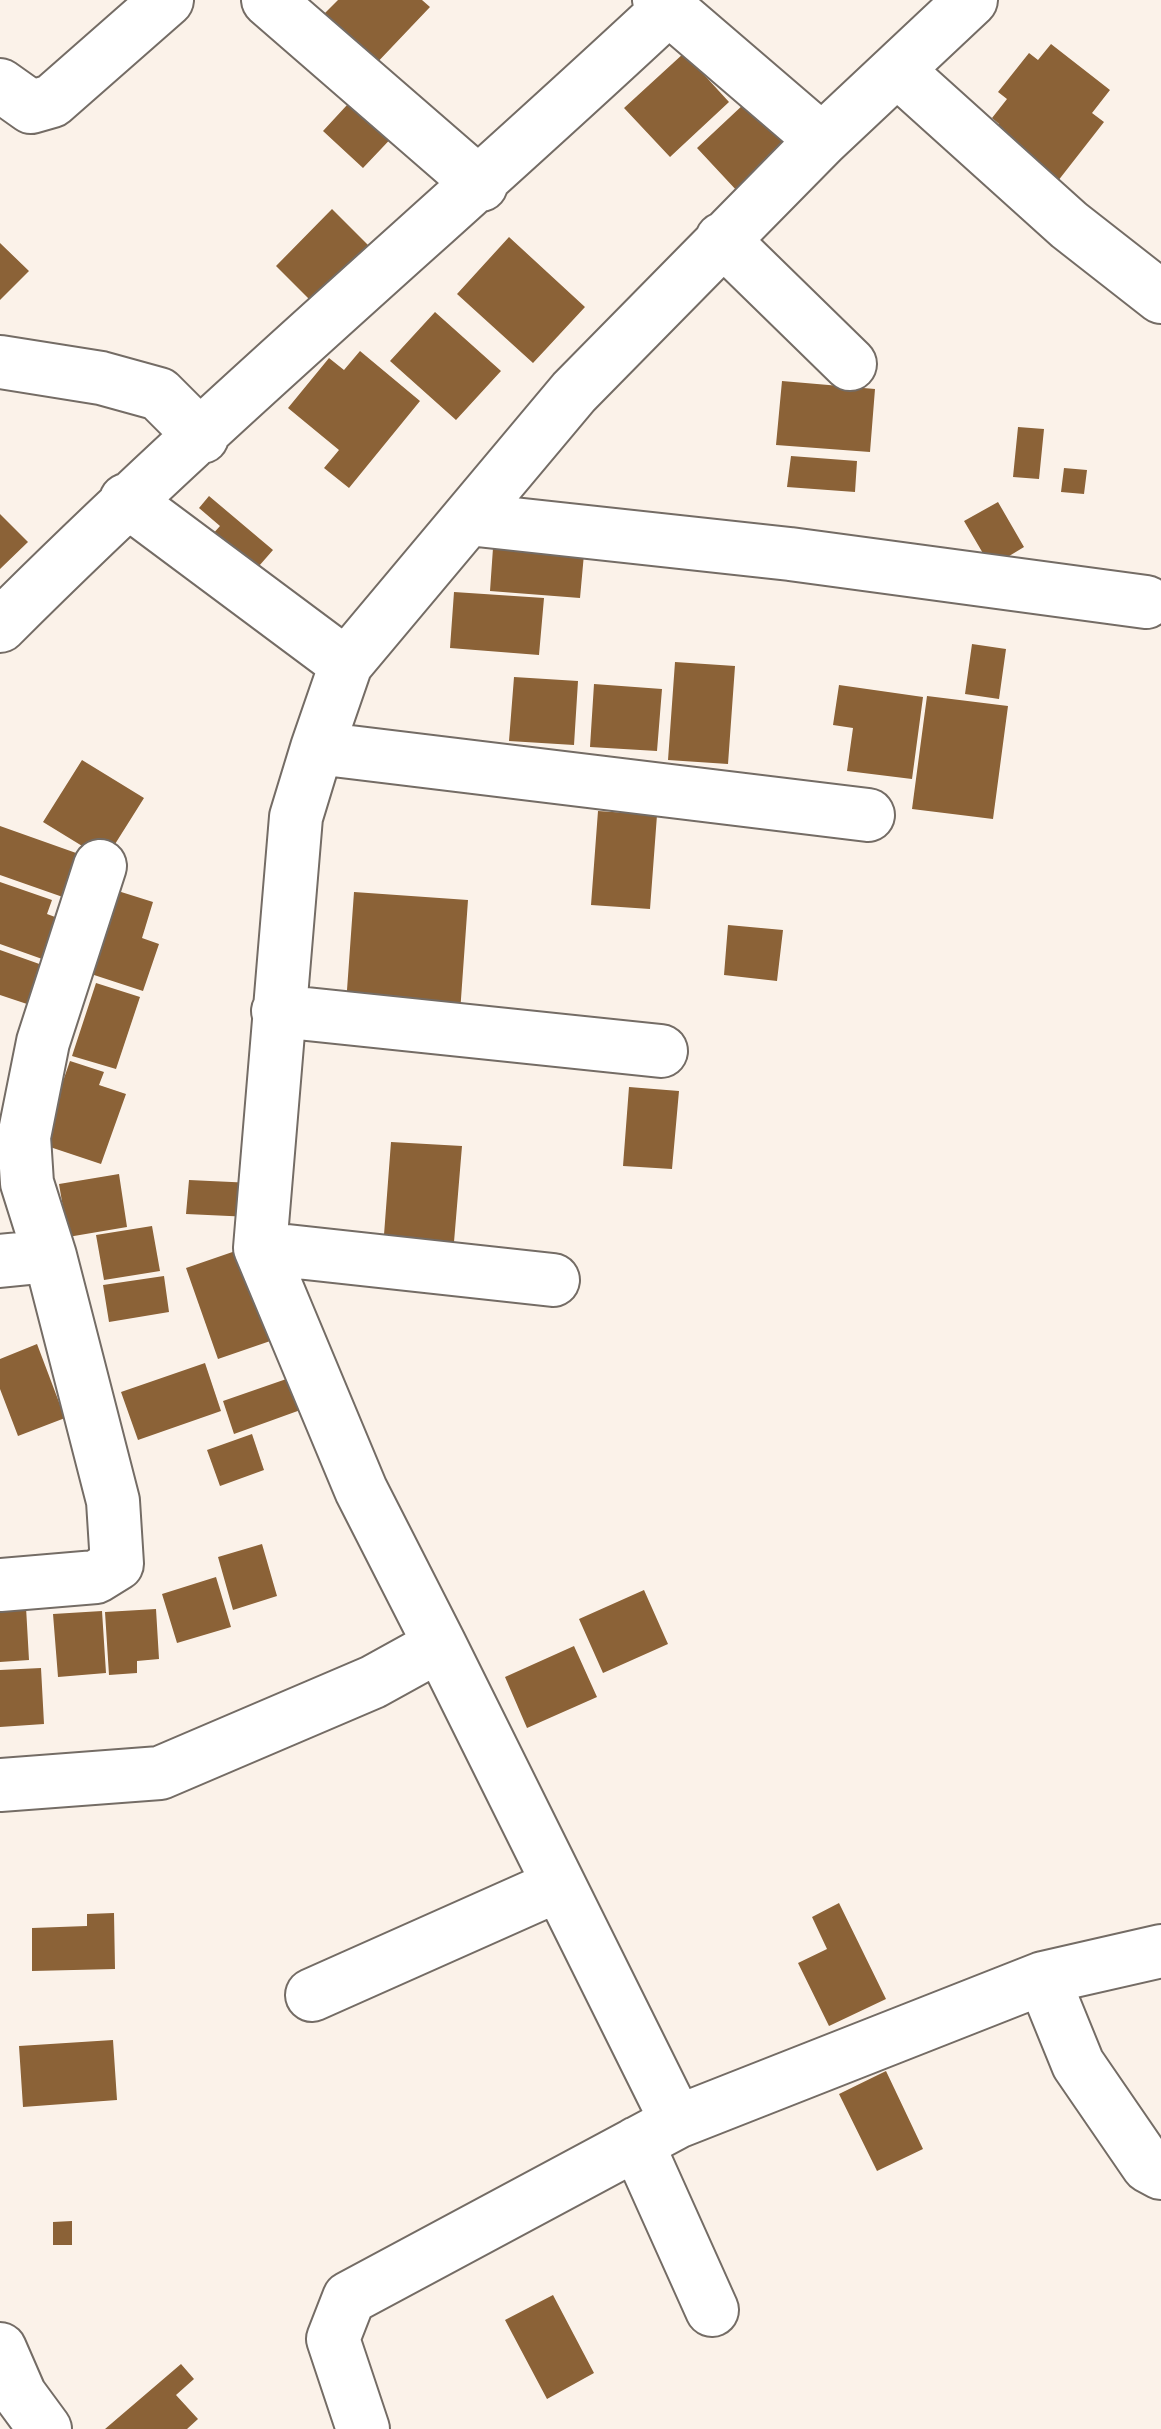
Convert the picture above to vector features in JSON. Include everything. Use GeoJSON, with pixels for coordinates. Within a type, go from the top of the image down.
{"type":"FeatureCollection","features":[{"type":"Feature","properties":{"kind":"street"},"geometry":{"type":"LineString","coordinates":[[0,85],[31,108],[52,101],[167,0]]}},
{"type":"Feature","properties":{"kind":"street"},"geometry":{"type":"LineString","coordinates":[[268,0],[480,184]]}},
{"type":"Feature","properties":{"kind":"street"},"geometry":{"type":"LineString","coordinates":[[712,2310],[657,2133],[559,1884],[361,1490],[260,1248],[296,817],[346,664],[574,392],[822,140],[971,0]]}},
{"type":"Feature","properties":{"kind":"street"},"geometry":{"type":"LineString","coordinates":[[0,626],[126,500],[202,437],[480,184],[664,4],[822,140]]}},
{"type":"Feature","properties":{"kind":"street"},"geometry":{"type":"LineString","coordinates":[[897,70],[1068,225],[1161,297]]}},
{"type":"Feature","properties":{"kind":"street"},"geometry":{"type":"LineString","coordinates":[[722,240],[850,364]]}},
{"type":"Feature","properties":{"kind":"street"},"geometry":{"type":"LineString","coordinates":[[0,362],[101,378],[160,394],[202,437]]}},
{"type":"Feature","properties":{"kind":"street"},"geometry":{"type":"LineString","coordinates":[[126,500],[346,664]]}},
{"type":"Feature","properties":{"kind":"street"},"geometry":{"type":"LineString","coordinates":[[468,519],[790,554],[1146,602]]}},
{"type":"Feature","properties":{"kind":"street"},"geometry":{"type":"LineString","coordinates":[[317,748],[868,815]]}},
{"type":"Feature","properties":{"kind":"street"},"geometry":{"type":"LineString","coordinates":[[0,1585],[96,1577],[117,1564],[120,1555],[114,1502],[25,1258],[21,1036],[100,866]]}},
{"type":"Feature","properties":{"kind":"street"},"geometry":{"type":"LineString","coordinates":[[278,1011],[661,1050]]}},
{"type":"Feature","properties":{"kind":"street"},"geometry":{"type":"LineString","coordinates":[[260,1248],[553,1280]]}},
{"type":"Feature","properties":{"kind":"street"},"geometry":{"type":"LineString","coordinates":[[0,1784],[160,1774],[373,1682],[440,1646]]}},
{"type":"Feature","properties":{"kind":"street"},"geometry":{"type":"LineString","coordinates":[[312,1995],[559,1884]]}},
{"type":"Feature","properties":{"kind":"street"},"geometry":{"type":"LineString","coordinates":[[363,2429],[333,2339],[349,2298],[657,2133],[1043,1978],[1161,1950]]}},
{"type":"Feature","properties":{"kind":"street"},"geometry":{"type":"LineString","coordinates":[[1043,1978],[1078,2064],[1148,2166],[1161,2173]]}},
{"type":"Feature","properties":{"kind":"street"},"geometry":{"type":"LineString","coordinates":[[0,2349],[20,2395],[45,2429]]}},
{"type":"Feature","properties":{"kind":"building"},"geometry":{"type":"Polygon","coordinates":[[[338,0],[422,0],[430,7],[372,68],[320,18],[338,0]]]}},
{"type":"Feature","properties":{"kind":"building"},"geometry":{"type":"Polygon","coordinates":[[[1051,44],[1110,90],[1092,113],[1104,122],[1054,186],[989,137],[999,124],[992,118],[1007,99],[998,92],[1029,53],[1038,60],[1051,44]]]}},
{"type":"Feature","properties":{"kind":"building"},"geometry":{"type":"Polygon","coordinates":[[[684,53],[729,102],[670,157],[624,108],[684,53]]]}},
{"type":"Feature","properties":{"kind":"building"},"geometry":{"type":"Polygon","coordinates":[[[359,92],[399,130],[363,168],[323,131],[359,92]]]}},
{"type":"Feature","properties":{"kind":"building"},"geometry":{"type":"Polygon","coordinates":[[[745,103],[786,146],[738,192],[697,148],[745,103]]]}},
{"type":"Feature","properties":{"kind":"building"},"geometry":{"type":"Polygon","coordinates":[[[332,209],[382,259],[325,315],[276,266],[332,209]]]}},
{"type":"Feature","properties":{"kind":"building"},"geometry":{"type":"Polygon","coordinates":[[[509,237],[585,307],[533,363],[457,294],[509,237]]]}},
{"type":"Feature","properties":{"kind":"building"},"geometry":{"type":"Polygon","coordinates":[[[0,243],[29,271],[0,300],[0,243]]]}},
{"type":"Feature","properties":{"kind":"building"},"geometry":{"type":"Polygon","coordinates":[[[435,312],[501,371],[456,420],[390,361],[435,312]]]}},
{"type":"Feature","properties":{"kind":"building"},"geometry":{"type":"Polygon","coordinates":[[[360,351],[420,401],[349,488],[324,468],[339,450],[288,408],[329,358],[344,370],[360,351]]]}},
{"type":"Feature","properties":{"kind":"building"},"geometry":{"type":"Polygon","coordinates":[[[782,381],[875,389],[870,452],[776,445],[782,381]]]}},
{"type":"Feature","properties":{"kind":"building"},"geometry":{"type":"Polygon","coordinates":[[[1018,427],[1044,429],[1039,479],[1013,477],[1018,427]]]}},
{"type":"Feature","properties":{"kind":"building"},"geometry":{"type":"Polygon","coordinates":[[[791,456],[857,461],[855,492],[787,487],[791,456]]]}},
{"type":"Feature","properties":{"kind":"building"},"geometry":{"type":"Polygon","coordinates":[[[1064,468],[1087,470],[1084,494],[1061,492],[1064,468]]]}},
{"type":"Feature","properties":{"kind":"building"},"geometry":{"type":"Polygon","coordinates":[[[209,496],[273,550],[245,582],[202,546],[220,526],[199,508],[209,496]]]}},
{"type":"Feature","properties":{"kind":"building"},"geometry":{"type":"Polygon","coordinates":[[[998,502],[1024,547],[991,567],[964,521],[998,502]]]}},
{"type":"Feature","properties":{"kind":"building"},"geometry":{"type":"Polygon","coordinates":[[[0,514],[28,542],[0,569],[0,514]]]}},
{"type":"Feature","properties":{"kind":"building"},"geometry":{"type":"Polygon","coordinates":[[[493,548],[584,554],[580,598],[490,591],[493,548]]]}},
{"type":"Feature","properties":{"kind":"building"},"geometry":{"type":"Polygon","coordinates":[[[454,592],[544,598],[539,655],[450,648],[454,592]]]}},
{"type":"Feature","properties":{"kind":"building"},"geometry":{"type":"Polygon","coordinates":[[[972,644],[1006,649],[999,699],[965,694],[972,644]]]}},
{"type":"Feature","properties":{"kind":"building"},"geometry":{"type":"Polygon","coordinates":[[[675,662],[735,666],[728,764],[668,760],[675,662]]]}},
{"type":"Feature","properties":{"kind":"building"},"geometry":{"type":"Polygon","coordinates":[[[514,677],[578,681],[574,745],[509,741],[514,677]]]}},
{"type":"Feature","properties":{"kind":"building"},"geometry":{"type":"Polygon","coordinates":[[[594,684],[662,689],[657,751],[590,747],[594,684]]]}},
{"type":"Feature","properties":{"kind":"building"},"geometry":{"type":"Polygon","coordinates":[[[839,685],[923,697],[912,779],[847,771],[853,728],[833,725],[839,685]]]}},
{"type":"Feature","properties":{"kind":"building"},"geometry":{"type":"Polygon","coordinates":[[[927,696],[1008,706],[993,819],[912,809],[927,696]]]}},
{"type":"Feature","properties":{"kind":"building"},"geometry":{"type":"Polygon","coordinates":[[[82,760],[144,798],[105,860],[43,822],[82,760]]]}},
{"type":"Feature","properties":{"kind":"building"},"geometry":{"type":"Polygon","coordinates":[[[598,811],[657,815],[650,909],[591,905],[598,811]]]}},
{"type":"Feature","properties":{"kind":"building"},"geometry":{"type":"Polygon","coordinates":[[[0,826],[93,859],[77,902],[0,875],[0,826]]]}},
{"type":"Feature","properties":{"kind":"building"},"geometry":{"type":"Polygon","coordinates":[[[0,882],[52,900],[47,914],[74,924],[59,965],[0,944],[0,882]]]}},
{"type":"Feature","properties":{"kind":"building"},"geometry":{"type":"Polygon","coordinates":[[[118,891],[153,902],[142,938],[159,944],[143,991],[91,974],[118,891]]]}},
{"type":"Feature","properties":{"kind":"building"},"geometry":{"type":"Polygon","coordinates":[[[354,892],[468,900],[460,1013],[346,1004],[354,892]]]}},
{"type":"Feature","properties":{"kind":"building"},"geometry":{"type":"Polygon","coordinates":[[[728,925],[783,930],[777,981],[724,975],[728,925]]]}},
{"type":"Feature","properties":{"kind":"building"},"geometry":{"type":"Polygon","coordinates":[[[0,950],[45,966],[30,1005],[0,995],[0,950]]]}},
{"type":"Feature","properties":{"kind":"building"},"geometry":{"type":"Polygon","coordinates":[[[96,983],[140,997],[116,1069],[72,1056],[96,983]]]}},
{"type":"Feature","properties":{"kind":"building"},"geometry":{"type":"Polygon","coordinates":[[[70,1061],[104,1072],[99,1085],[126,1094],[101,1164],[41,1144],[70,1061]]]}},
{"type":"Feature","properties":{"kind":"building"},"geometry":{"type":"Polygon","coordinates":[[[629,1087],[679,1091],[672,1169],[623,1166],[629,1087]]]}},
{"type":"Feature","properties":{"kind":"building"},"geometry":{"type":"Polygon","coordinates":[[[391,1142],[462,1146],[453,1254],[383,1248],[391,1142]]]}},
{"type":"Feature","properties":{"kind":"building"},"geometry":{"type":"Polygon","coordinates":[[[119,1174],[127,1227],[68,1237],[59,1184],[119,1174]]]}},
{"type":"Feature","properties":{"kind":"building"},"geometry":{"type":"Polygon","coordinates":[[[189,1180],[253,1183],[251,1217],[186,1214],[189,1180]]]}},
{"type":"Feature","properties":{"kind":"building"},"geometry":{"type":"Polygon","coordinates":[[[152,1226],[160,1271],[104,1280],[96,1235],[152,1226]]]}},
{"type":"Feature","properties":{"kind":"building"},"geometry":{"type":"Polygon","coordinates":[[[247,1247],[279,1338],[218,1359],[186,1268],[247,1247]]]}},
{"type":"Feature","properties":{"kind":"building"},"geometry":{"type":"Polygon","coordinates":[[[164,1276],[169,1312],[109,1322],[103,1285],[164,1276]]]}},
{"type":"Feature","properties":{"kind":"building"},"geometry":{"type":"Polygon","coordinates":[[[37,1344],[65,1418],[18,1436],[0,1389],[0,1359],[37,1344]]]}},
{"type":"Feature","properties":{"kind":"building"},"geometry":{"type":"Polygon","coordinates":[[[205,1363],[221,1411],[138,1440],[121,1392],[205,1363]]]}},
{"type":"Feature","properties":{"kind":"building"},"geometry":{"type":"Polygon","coordinates":[[[295,1376],[306,1408],[234,1434],[223,1401],[295,1376]]]}},
{"type":"Feature","properties":{"kind":"building"},"geometry":{"type":"Polygon","coordinates":[[[252,1434],[264,1470],[220,1486],[207,1450],[252,1434]]]}},
{"type":"Feature","properties":{"kind":"building"},"geometry":{"type":"Polygon","coordinates":[[[262,1544],[277,1596],[233,1610],[218,1557],[262,1544]]]}},
{"type":"Feature","properties":{"kind":"building"},"geometry":{"type":"Polygon","coordinates":[[[216,1577],[231,1627],[177,1643],[162,1594],[216,1577]]]}},
{"type":"Feature","properties":{"kind":"building"},"geometry":{"type":"Polygon","coordinates":[[[644,1590],[668,1644],[603,1673],[579,1619],[644,1590]]]}},
{"type":"Feature","properties":{"kind":"building"},"geometry":{"type":"Polygon","coordinates":[[[26,1607],[29,1660],[0,1662],[0,1609],[26,1607]]]}},
{"type":"Feature","properties":{"kind":"building"},"geometry":{"type":"Polygon","coordinates":[[[156,1609],[159,1659],[137,1661],[137,1673],[109,1675],[105,1612],[156,1609]]]}},
{"type":"Feature","properties":{"kind":"building"},"geometry":{"type":"Polygon","coordinates":[[[102,1611],[106,1673],[58,1677],[53,1614],[102,1611]]]}},
{"type":"Feature","properties":{"kind":"building"},"geometry":{"type":"Polygon","coordinates":[[[574,1646],[597,1697],[527,1728],[505,1677],[574,1646]]]}},
{"type":"Feature","properties":{"kind":"building"},"geometry":{"type":"Polygon","coordinates":[[[41,1668],[44,1724],[0,1727],[0,1670],[41,1668]]]}},
{"type":"Feature","properties":{"kind":"building"},"geometry":{"type":"Polygon","coordinates":[[[839,1903],[886,1999],[829,2026],[798,1963],[827,1949],[812,1917],[839,1903]]]}},
{"type":"Feature","properties":{"kind":"building"},"geometry":{"type":"Polygon","coordinates":[[[114,1913],[115,1969],[32,1971],[32,1928],[87,1926],[87,1914],[114,1913]]]}},
{"type":"Feature","properties":{"kind":"building"},"geometry":{"type":"Polygon","coordinates":[[[113,2040],[117,2100],[23,2107],[19,2046],[113,2040]]]}},
{"type":"Feature","properties":{"kind":"building"},"geometry":{"type":"Polygon","coordinates":[[[886,2071],[923,2149],[877,2171],[839,2094],[886,2071]]]}},
{"type":"Feature","properties":{"kind":"building"},"geometry":{"type":"Polygon","coordinates":[[[72,2221],[72,2245],[53,2245],[53,2222],[72,2221]]]}},
{"type":"Feature","properties":{"kind":"building"},"geometry":{"type":"Polygon","coordinates":[[[553,2295],[594,2373],[547,2399],[505,2320],[553,2295]]]}},
{"type":"Feature","properties":{"kind":"building"},"geometry":{"type":"Polygon","coordinates":[[[181,2364],[194,2379],[176,2395],[198,2419],[187,2429],[105,2429],[181,2364]]]}}]}
